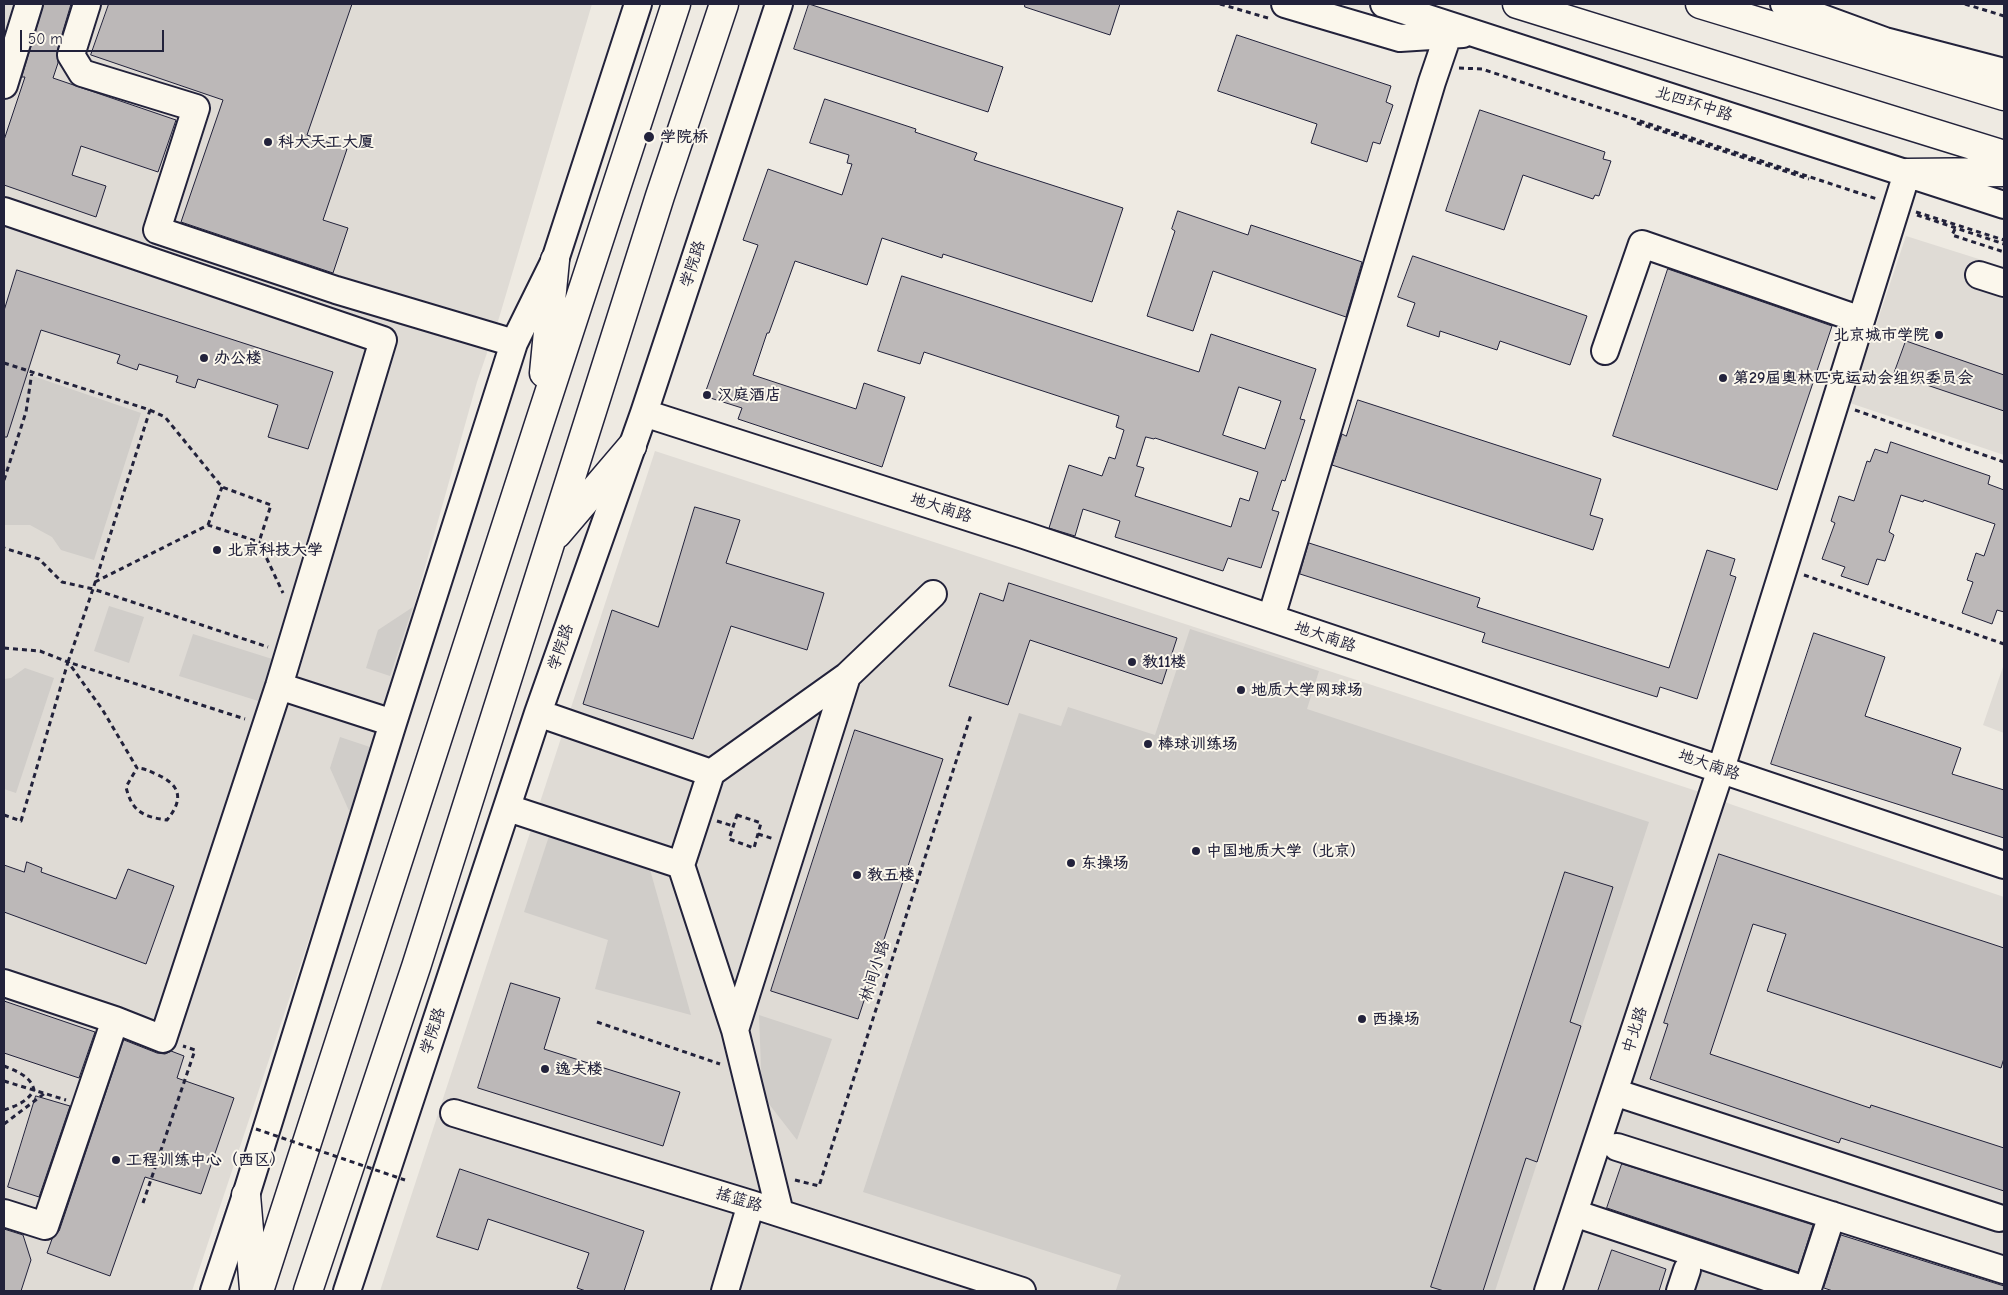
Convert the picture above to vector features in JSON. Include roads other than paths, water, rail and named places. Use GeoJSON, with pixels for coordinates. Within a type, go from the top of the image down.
{"type":"FeatureCollection","features":[{"type":"Feature","properties":{"kind":"main road"},"geometry":{"type":"LineString","coordinates":[[259,1291],[676,4]]}},
{"type":"Feature","properties":{"kind":"main road"},"geometry":{"type":"LineString","coordinates":[[308,1291],[416,966],[660,196],[724,4]]}},
{"type":"Feature","properties":{"kind":"main road"},"geometry":{"type":"LineString","coordinates":[[1517,4],[2004,155]]}},
{"type":"Feature","properties":{"kind":"main road"},"geometry":{"type":"LineString","coordinates":[[1700,4],[2004,96]]}},
{"type":"Feature","properties":{"kind":"main road"},"geometry":{"type":"LineString","coordinates":[[1885,41],[2004,89]]}},
{"type":"Feature","properties":{"kind":"main road"},"geometry":{"type":"LineString","coordinates":[[1907,173],[2004,172]]}},
{"type":"Feature","properties":{"kind":"main road"},"geometry":{"type":"LineString","coordinates":[[540,419],[555,260]]}},
{"type":"Feature","properties":{"kind":"main road"},"geometry":{"type":"LineString","coordinates":[[549,543],[632,446]]}},
{"type":"Feature","properties":{"kind":"main road"},"geometry":{"type":"LineString","coordinates":[[246,1196],[255,1291]]}},
{"type":"Feature","properties":{"kind":"street"},"geometry":{"type":"LineString","coordinates":[[4,85],[29,4]]}},
{"type":"Feature","properties":{"kind":"street"},"geometry":{"type":"LineString","coordinates":[[87,4],[70,55],[82,73],[196,108],[157,230],[336,290],[514,343]]}},
{"type":"Feature","properties":{"kind":"street"},"geometry":{"type":"LineString","coordinates":[[214,1291],[246,1196],[514,343],[555,260],[638,4]]}},
{"type":"Feature","properties":{"kind":"street","name":"学院路"},"geometry":{"type":"LineString","coordinates":[[348,1291],[538,713],[644,413],[779,4]]}},
{"type":"Feature","properties":{"kind":"street","name":"北四环中路"},"geometry":{"type":"LineString","coordinates":[[1384,4],[2004,205]]}},
{"type":"Feature","properties":{"kind":"street"},"geometry":{"type":"LineString","coordinates":[[1784,4],[1885,41],[2004,72]]}},
{"type":"Feature","properties":{"kind":"street"},"geometry":{"type":"LineString","coordinates":[[1280,12],[1400,38],[1476,34]]}},
{"type":"Feature","properties":{"kind":"street"},"geometry":{"type":"LineString","coordinates":[[1271,618],[1448,35]]}},
{"type":"Feature","properties":{"kind":"street","name":"中北路"},"geometry":{"type":"LineString","coordinates":[[1548,1291],[1721,769],[1907,173]]}},
{"type":"Feature","properties":{"kind":"street"},"geometry":{"type":"LineString","coordinates":[[4,211],[383,340],[279,686],[163,1039],[116,1020],[4,983]]}},
{"type":"Feature","properties":{"kind":"street"},"geometry":{"type":"LineString","coordinates":[[1605,351],[1642,244],[1861,320]]}},
{"type":"Feature","properties":{"kind":"street"},"geometry":{"type":"LineString","coordinates":[[1979,275],[2004,283]]}},
{"type":"Feature","properties":{"kind":"street","name":"地大南路"},"geometry":{"type":"LineString","coordinates":[[644,413],[1014,532],[2004,865]]}},
{"type":"Feature","properties":{"kind":"street"},"geometry":{"type":"LineString","coordinates":[[780,1212],[735,1030],[681,865],[711,773],[847,676],[933,594]]}},
{"type":"Feature","properties":{"kind":"street"},"geometry":{"type":"LineString","coordinates":[[735,1030],[847,676]]}},
{"type":"Feature","properties":{"kind":"street"},"geometry":{"type":"LineString","coordinates":[[279,686],[393,724]]}},
{"type":"Feature","properties":{"kind":"street"},"geometry":{"type":"LineString","coordinates":[[538,713],[711,773]]}},
{"type":"Feature","properties":{"kind":"street"},"geometry":{"type":"LineString","coordinates":[[508,808],[681,865]]}},
{"type":"Feature","properties":{"kind":"street"},"geometry":{"type":"LineString","coordinates":[[4,1212],[45,1226],[116,1020]]}},
{"type":"Feature","properties":{"kind":"street"},"geometry":{"type":"LineString","coordinates":[[1614,1092],[1999,1218]]}},
{"type":"Feature","properties":{"kind":"street","name":"摇篮路"},"geometry":{"type":"LineString","coordinates":[[454,1113],[780,1212],[1022,1291]]}},
{"type":"Feature","properties":{"kind":"street"},"geometry":{"type":"LineString","coordinates":[[1618,1147],[2004,1270]]}},
{"type":"Feature","properties":{"kind":"street"},"geometry":{"type":"LineString","coordinates":[[725,1291],[751,1204]]}},
{"type":"Feature","properties":{"kind":"street"},"geometry":{"type":"LineString","coordinates":[[1574,1213],[1807,1291],[1832,1215]]}},
{"type":"Feature","properties":{"kind":"place","name":"学院桥"},"geometry":{"type":"Point","coordinates":[649,137]}},
{"type":"Feature","properties":{"kind":"place","name":"科大天工大厦"},"geometry":{"type":"Point","coordinates":[268,142]}},
{"type":"Feature","properties":{"kind":"place","name":"北京城市学院"},"geometry":{"type":"Point","coordinates":[1939,335]}},
{"type":"Feature","properties":{"kind":"place","name":"办公楼"},"geometry":{"type":"Point","coordinates":[204,358]}},
{"type":"Feature","properties":{"kind":"place","name":"第29届奥林匹克运动会组织委员会"},"geometry":{"type":"Point","coordinates":[1723,378]}},
{"type":"Feature","properties":{"kind":"place","name":"汉庭酒店"},"geometry":{"type":"Point","coordinates":[707,395]}},
{"type":"Feature","properties":{"kind":"place","name":"北京科技大学"},"geometry":{"type":"Point","coordinates":[217,550]}},
{"type":"Feature","properties":{"kind":"place","name":"教11楼"},"geometry":{"type":"Point","coordinates":[1132,662]}},
{"type":"Feature","properties":{"kind":"place","name":"地质大学网球场"},"geometry":{"type":"Point","coordinates":[1241,690]}},
{"type":"Feature","properties":{"kind":"place","name":"棒球训练场"},"geometry":{"type":"Point","coordinates":[1148,744]}},
{"type":"Feature","properties":{"kind":"place","name":"中国地质大学（北京）"},"geometry":{"type":"Point","coordinates":[1196,851]}},
{"type":"Feature","properties":{"kind":"place","name":"东操场"},"geometry":{"type":"Point","coordinates":[1071,863]}},
{"type":"Feature","properties":{"kind":"place","name":"教五楼"},"geometry":{"type":"Point","coordinates":[857,875]}},
{"type":"Feature","properties":{"kind":"place","name":"西操场"},"geometry":{"type":"Point","coordinates":[1362,1019]}},
{"type":"Feature","properties":{"kind":"place","name":"逸夫楼"},"geometry":{"type":"Point","coordinates":[545,1069]}},
{"type":"Feature","properties":{"kind":"place","name":"工程训练中心（西区）"},"geometry":{"type":"Point","coordinates":[116,1160]}}]}
